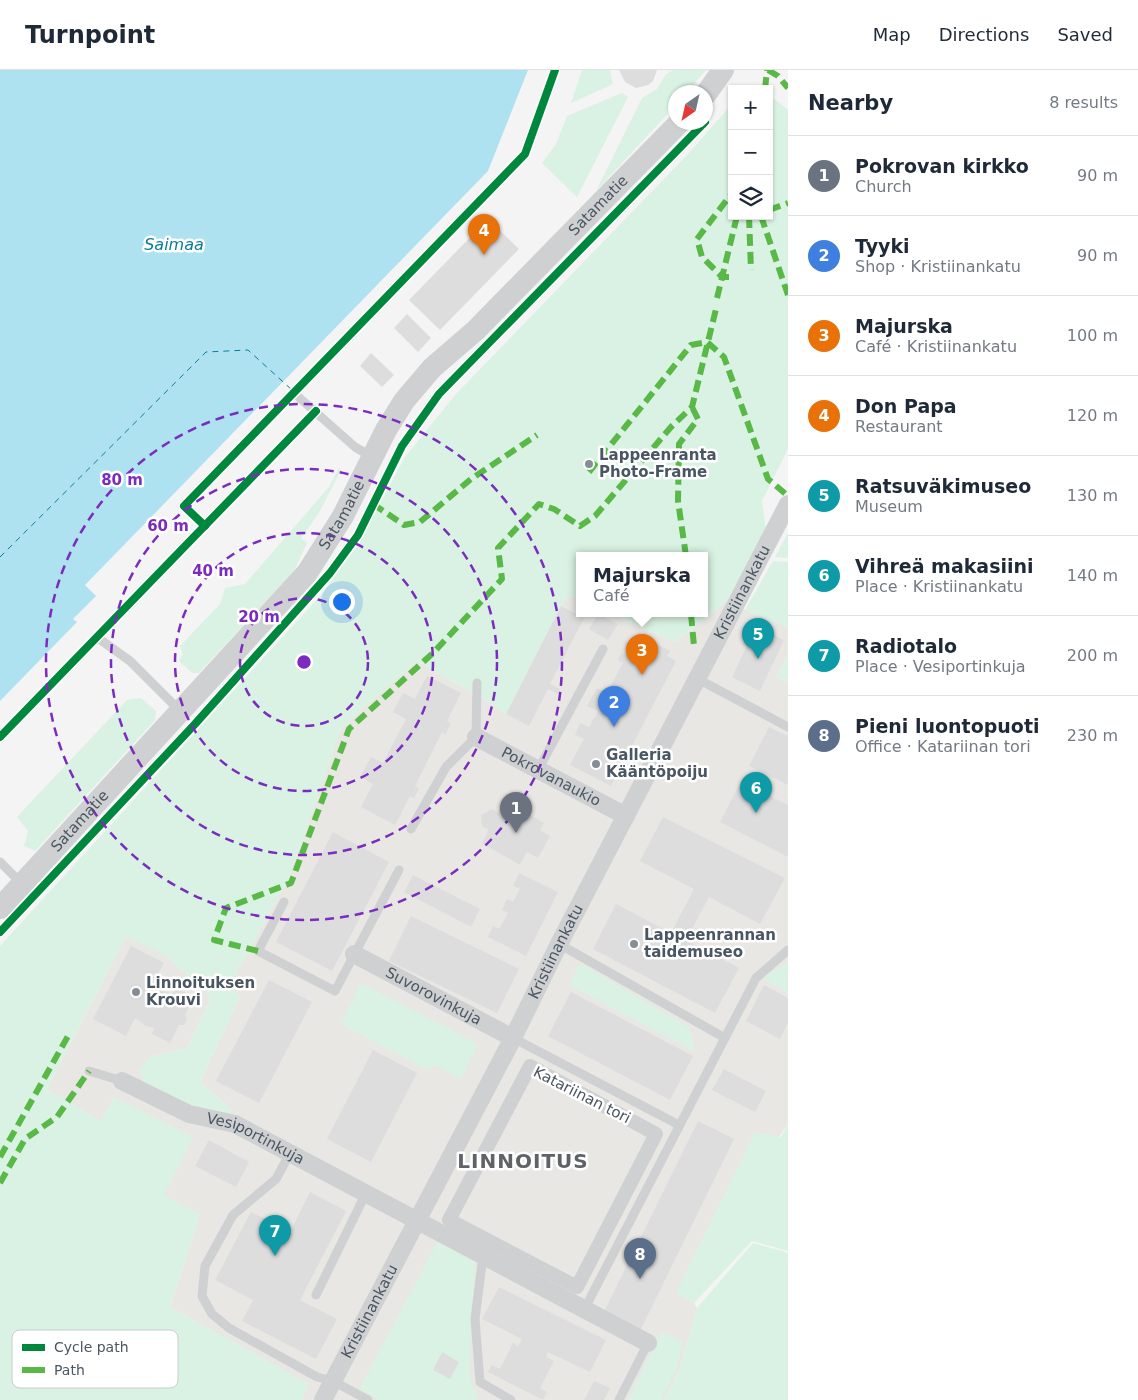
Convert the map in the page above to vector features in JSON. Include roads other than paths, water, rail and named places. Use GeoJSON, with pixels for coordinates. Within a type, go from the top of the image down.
{"type":"FeatureCollection","features":[{"type":"Feature","properties":{"kind":"street"},"geometry":{"type":"LineString","coordinates":[[713,85],[724,70]]}},
{"type":"Feature","properties":{"kind":"street","name":"Satamatie"},"geometry":{"type":"LineString","coordinates":[[0,908],[307,573],[343,516],[372,457],[404,401],[432,368],[476,330],[672,130]]}},
{"type":"Feature","properties":{"kind":"street","name":"Kristiinankatu"},"geometry":{"type":"LineString","coordinates":[[323,1400],[513,1038],[559,944],[788,504]]}},
{"type":"Feature","properties":{"kind":"street","name":"Pokrovanaukio"},"geometry":{"type":"LineString","coordinates":[[476,737],[626,816]]}},
{"type":"Feature","properties":{"kind":"street","name":"Suvorovinkuja"},"geometry":{"type":"LineString","coordinates":[[354,954],[513,1038]]}},
{"type":"Feature","properties":{"kind":"street","name":"Katariinan tori"},"geometry":{"type":"LineString","coordinates":[[530,1066],[656,1134],[577,1288],[449,1220],[530,1066]]}},
{"type":"Feature","properties":{"kind":"street","name":"Vesiportinkuja"},"geometry":{"type":"LineString","coordinates":[[122,1081],[189,1114],[234,1124],[418,1221]]}},
{"type":"Feature","properties":{"kind":"street"},"geometry":{"type":"LineString","coordinates":[[418,1221],[648,1344]]}},
{"type":"Feature","properties":{"kind":"lane"},"geometry":{"type":"LineString","coordinates":[[294,393],[355,446],[372,457]]}},
{"type":"Feature","properties":{"kind":"lane"},"geometry":{"type":"LineString","coordinates":[[98,638],[130,660],[181,712]]}},
{"type":"Feature","properties":{"kind":"lane"},"geometry":{"type":"LineString","coordinates":[[538,770],[603,649]]}},
{"type":"Feature","properties":{"kind":"lane"},"geometry":{"type":"LineString","coordinates":[[696,678],[788,727]]}},
{"type":"Feature","properties":{"kind":"lane"},"geometry":{"type":"LineString","coordinates":[[412,829],[446,767],[476,737],[477,683]]}},
{"type":"Feature","properties":{"kind":"lane"},"geometry":{"type":"LineString","coordinates":[[0,862],[22,884]]}},
{"type":"Feature","properties":{"kind":"lane"},"geometry":{"type":"LineString","coordinates":[[284,902],[258,951],[335,991],[399,870]]}},
{"type":"Feature","properties":{"kind":"lane"},"geometry":{"type":"LineString","coordinates":[[559,944],[724,1038]]}},
{"type":"Feature","properties":{"kind":"lane"},"geometry":{"type":"LineString","coordinates":[[584,1310],[756,978],[788,950]]}},
{"type":"Feature","properties":{"kind":"lane"},"geometry":{"type":"LineString","coordinates":[[513,1038],[680,1125]]}},
{"type":"Feature","properties":{"kind":"lane","name":"Vesiportinkuja"},"geometry":{"type":"LineString","coordinates":[[89,1071],[122,1081]]}},
{"type":"Feature","properties":{"kind":"lane"},"geometry":{"type":"LineString","coordinates":[[290,1154],[276,1179],[233,1216],[205,1266],[202,1296],[212,1314],[229,1328],[317,1376],[333,1381],[368,1400]]}},
{"type":"Feature","properties":{"kind":"lane"},"geometry":{"type":"LineString","coordinates":[[316,1295],[366,1193]]}},
{"type":"Feature","properties":{"kind":"lane"},"geometry":{"type":"LineString","coordinates":[[483,1256],[475,1319],[480,1382],[511,1400]]}},
{"type":"Feature","properties":{"kind":"lane"},"geometry":{"type":"LineString","coordinates":[[619,1400],[648,1344]]}},
{"type":"Feature","properties":{"kind":"water","name":"Saimaa"},"geometry":{"type":"Polygon","coordinates":[[[0,70],[528,70],[488,171],[85,585],[96,596],[73,619],[77,622],[0,701],[0,70]]]}},
{"type":"Feature","properties":{"kind":"place","name":"Don Papa"},"geometry":{"type":"Point","coordinates":[484,255]}},
{"type":"Feature","properties":{"kind":"place","name":"Lappeenranta Photo-Frame"},"geometry":{"type":"Point","coordinates":[589,464]}},
{"type":"Feature","properties":{"kind":"place","name":"Ratsuväkimuseo"},"geometry":{"type":"Point","coordinates":[758,659]}},
{"type":"Feature","properties":{"kind":"place","name":"Majurska"},"geometry":{"type":"Point","coordinates":[642,675]}},
{"type":"Feature","properties":{"kind":"place","name":"Tyyki"},"geometry":{"type":"Point","coordinates":[614,727]}},
{"type":"Feature","properties":{"kind":"place","name":"Galleria Kääntöpoiju"},"geometry":{"type":"Point","coordinates":[596,764]}},
{"type":"Feature","properties":{"kind":"place","name":"Vihreä makasiini"},"geometry":{"type":"Point","coordinates":[756,813]}},
{"type":"Feature","properties":{"kind":"place","name":"Pokrovan kirkko"},"geometry":{"type":"Point","coordinates":[516,833]}},
{"type":"Feature","properties":{"kind":"place","name":"Lappeenrannan taidemuseo"},"geometry":{"type":"Point","coordinates":[634,944]}},
{"type":"Feature","properties":{"kind":"place","name":"Linnoituksen Krouvi"},"geometry":{"type":"Point","coordinates":[136,992]}},
{"type":"Feature","properties":{"kind":"place","name":"Radiotalo"},"geometry":{"type":"Point","coordinates":[275,1256]}},
{"type":"Feature","properties":{"kind":"place","name":"Pieni luontopuoti"},"geometry":{"type":"Point","coordinates":[640,1279]}},
{"type":"Feature","properties":{"kind":"district","name":"LINNOITUS"},"geometry":{"type":"Point","coordinates":[523,1161]}}]}
